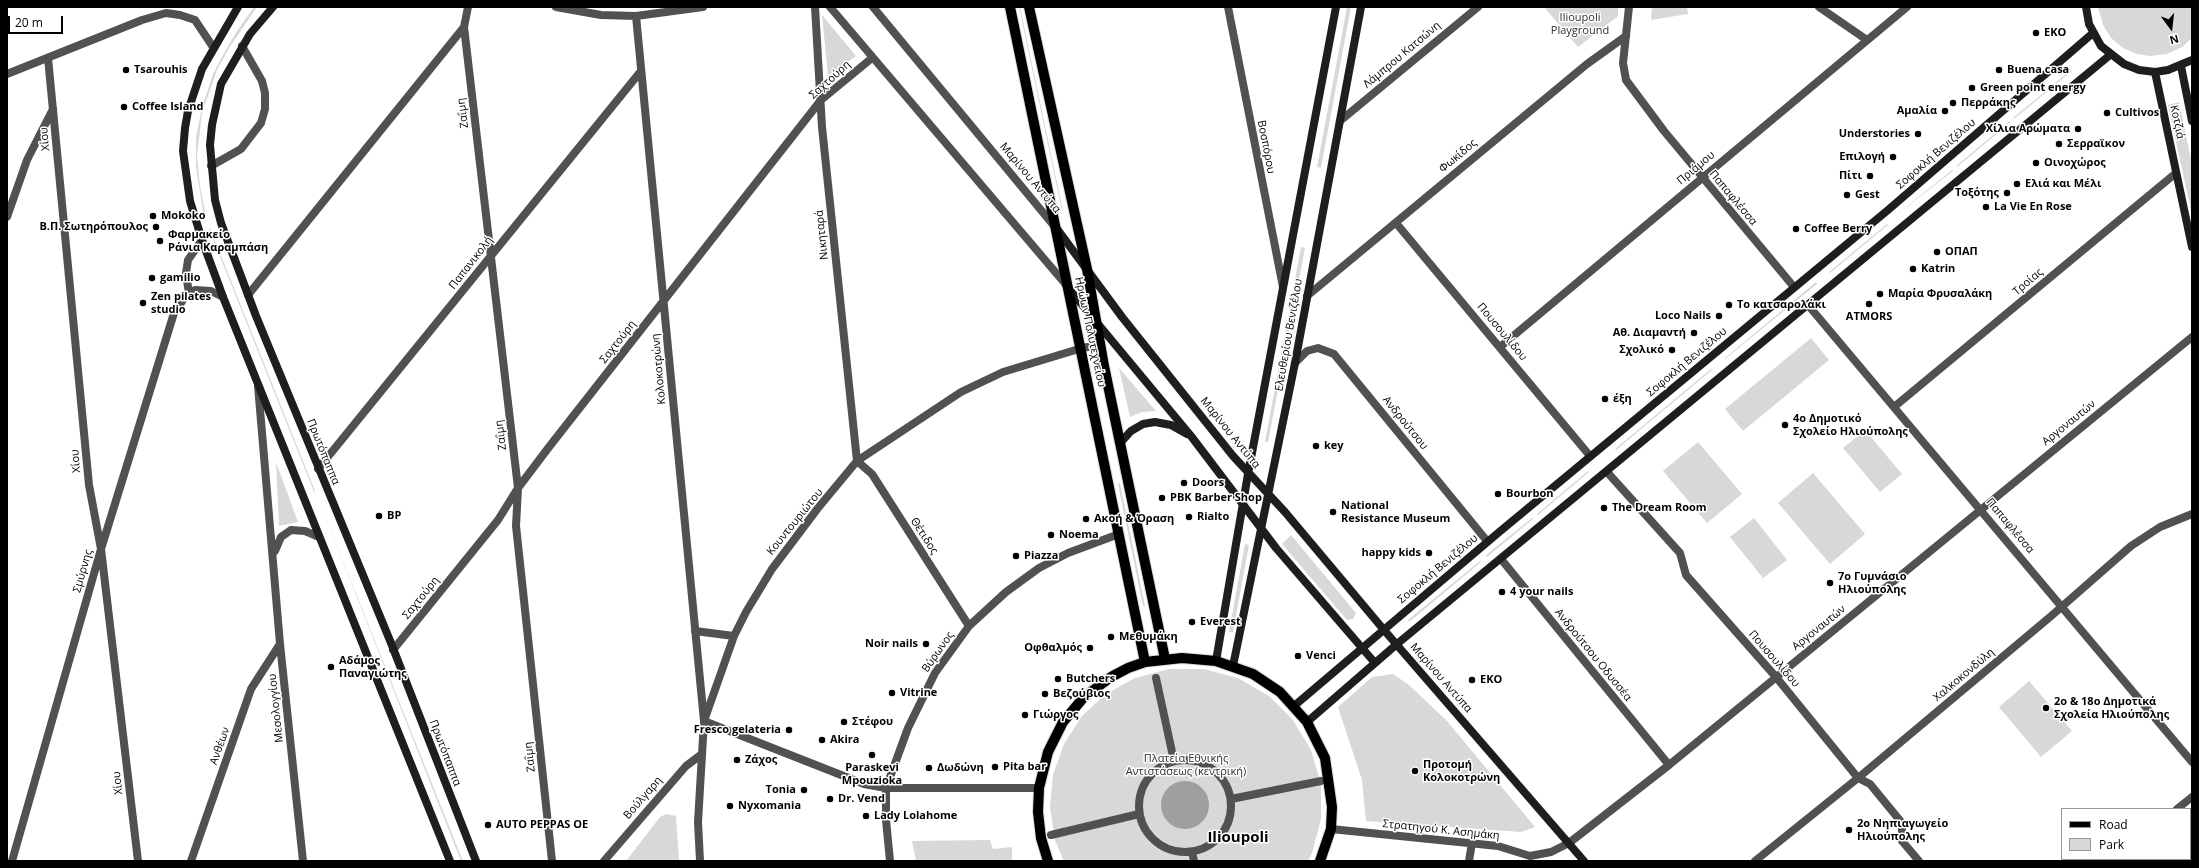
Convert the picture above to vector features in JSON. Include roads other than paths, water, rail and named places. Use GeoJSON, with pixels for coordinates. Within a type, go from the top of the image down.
{"type":"FeatureCollection","features":[{"type":"Feature","properties":{"kind":"main road"},"geometry":{"type":"LineString","coordinates":[[238,7],[213,47],[202,69],[185,128],[185,176],[190,201],[202,240],[223,297],[450,861]]}},
{"type":"Feature","properties":{"kind":"main road","name":"Πρωτόπαππα"},"geometry":{"type":"LineString","coordinates":[[273,7],[260,20],[242,46],[222,84],[212,125],[211,166],[215,200],[221,224],[248,295],[393,650],[476,861]]}},
{"type":"Feature","properties":{"kind":"main road","name":"Ηρώων Πολυτεχνείου"},"geometry":{"type":"LineString","coordinates":[[1010,7],[1082,348],[1145,662]]}},
{"type":"Feature","properties":{"kind":"main road","name":"Ηρώων Πολυτεχνείου"},"geometry":{"type":"LineString","coordinates":[[1029,7],[1087,269],[1100,345],[1165,659]]}},
{"type":"Feature","properties":{"kind":"main road","name":"Ελευθερίου Βενιζέλου"},"geometry":{"type":"LineString","coordinates":[[1216,661],[1248,474],[1284,291],[1336,7]]}},
{"type":"Feature","properties":{"kind":"main road","name":"Ελευθερίου Βενιζέλου"},"geometry":{"type":"LineString","coordinates":[[1233,666],[1262,531],[1295,363],[1361,7]]}},
{"type":"Feature","properties":{"kind":"main road"},"geometry":{"type":"LineString","coordinates":[[2077,7],[2086,9],[2093,33],[2101,46],[2110,55],[2124,64],[2138,70],[2155,72],[2181,66],[2192,60]]}},
{"type":"Feature","properties":{"kind":"main road","name":"Σοφοκλή Βενιζέλου"},"geometry":{"type":"LineString","coordinates":[[1294,706],[1487,542],[1794,287],[2093,33]]}},
{"type":"Feature","properties":{"kind":"main road"},"geometry":{"type":"LineString","coordinates":[[1307,722],[1397,644],[2110,55]]}},
{"type":"Feature","properties":{"kind":"main road","name":"Κοτζιά"},"geometry":{"type":"LineString","coordinates":[[2181,66],[2192,121]]}},
{"type":"Feature","properties":{"kind":"main road","name":"Κοτζιά"},"geometry":{"type":"LineString","coordinates":[[2155,72],[2192,247]]}},
{"type":"Feature","properties":{"kind":"main road","name":"Μαρίνου Αντύπα"},"geometry":{"type":"LineString","coordinates":[[1057,229],[1147,348],[1248,474],[1284,512],[1584,861]]}},
{"type":"Feature","properties":{"kind":"main road"},"geometry":{"type":"LineString","coordinates":[[1069,288],[1191,436],[1262,531],[1375,663]]}},
{"type":"Feature","properties":{"kind":"main road"},"geometry":{"type":"LineString","coordinates":[[1120,443],[1131,431],[1142,424],[1155,422],[1171,425],[1191,436]]}},
{"type":"Feature","properties":{"kind":"main road"},"geometry":{"type":"LineString","coordinates":[[1048,861],[1041,838],[1038,812],[1039,788],[1048,752],[1063,722],[1084,697],[1111,677],[1128,668],[1145,662],[1182,658],[1216,661],[1233,666],[1267,682],[1294,706],[1307,722],[1325,758],[1332,807],[1330,829],[1320,861]]}},
{"type":"Feature","properties":{"kind":"street","name":"Ζαΐμη"},"geometry":{"type":"LineString","coordinates":[[468,7],[464,27],[518,488],[516,526],[552,861]]}},
{"type":"Feature","properties":{"kind":"street"},"geometry":{"type":"LineString","coordinates":[[556,7],[601,16],[636,16],[703,7]]}},
{"type":"Feature","properties":{"kind":"street","name":"Νικηταρά"},"geometry":{"type":"LineString","coordinates":[[815,7],[822,127],[857,461]]}},
{"type":"Feature","properties":{"kind":"street"},"geometry":{"type":"LineString","coordinates":[[830,7],[1069,288]]}},
{"type":"Feature","properties":{"kind":"street","name":"Μαρίνου Αντύπα"},"geometry":{"type":"LineString","coordinates":[[873,7],[1057,229]]}},
{"type":"Feature","properties":{"kind":"street","name":"Βοσπόρου"},"geometry":{"type":"LineString","coordinates":[[1228,7],[1284,291]]}},
{"type":"Feature","properties":{"kind":"street","name":"Λάμπρου Κατσώνη"},"geometry":{"type":"LineString","coordinates":[[1340,121],[1478,7]]}},
{"type":"Feature","properties":{"kind":"street","name":"Παπαφλέσσα"},"geometry":{"type":"LineString","coordinates":[[1629,7],[1623,63],[1626,80],[1664,131],[1702,178],[1794,287]]}},
{"type":"Feature","properties":{"kind":"street"},"geometry":{"type":"LineString","coordinates":[[1819,7],[1867,40]]}},
{"type":"Feature","properties":{"kind":"street","name":"Πριάμου"},"geometry":{"type":"LineString","coordinates":[[1500,347],[1907,7]]}},
{"type":"Feature","properties":{"kind":"street"},"geometry":{"type":"LineString","coordinates":[[7,74],[142,20],[166,13],[180,14],[195,20],[213,47]]}},
{"type":"Feature","properties":{"kind":"street","name":"Κολοκοτρώνη"},"geometry":{"type":"LineString","coordinates":[[636,16],[704,720]]}},
{"type":"Feature","properties":{"kind":"street"},"geometry":{"type":"LineString","coordinates":[[248,295],[464,27]]}},
{"type":"Feature","properties":{"kind":"street","name":"Φωκίδος"},"geometry":{"type":"LineString","coordinates":[[1307,296],[1587,64],[1626,36]]}},
{"type":"Feature","properties":{"kind":"street"},"geometry":{"type":"LineString","coordinates":[[211,166],[241,149],[261,123],[265,109],[265,93],[262,81],[242,46]]}},
{"type":"Feature","properties":{"kind":"street","name":"Χίου"},"geometry":{"type":"LineString","coordinates":[[48,58],[89,486],[101,548],[138,861]]}},
{"type":"Feature","properties":{"kind":"street","name":"Σαχτούρη"},"geometry":{"type":"LineString","coordinates":[[393,650],[498,520],[518,488],[821,100],[872,58]]}},
{"type":"Feature","properties":{"kind":"street","name":"Παπανικολή"},"geometry":{"type":"LineString","coordinates":[[318,469],[473,280],[491,254],[641,70]]}},
{"type":"Feature","properties":{"kind":"street"},"geometry":{"type":"LineString","coordinates":[[7,216],[27,160],[54,109]]}},
{"type":"Feature","properties":{"kind":"street","name":"Τροίας"},"geometry":{"type":"LineString","coordinates":[[1894,407],[2176,173]]}},
{"type":"Feature","properties":{"kind":"street","name":"Πουσουλίδου"},"geometry":{"type":"LineString","coordinates":[[1396,222],[1590,456]]}},
{"type":"Feature","properties":{"kind":"street"},"geometry":{"type":"LineString","coordinates":[[202,240],[188,260],[186,273],[189,294],[195,290],[211,291],[223,297]]}},
{"type":"Feature","properties":{"kind":"street","name":"Σμύρνης"},"geometry":{"type":"LineString","coordinates":[[12,861],[101,548],[174,313],[185,297],[189,294]]}},
{"type":"Feature","properties":{"kind":"street","name":"Παπαφλέσσα"},"geometry":{"type":"LineString","coordinates":[[1808,305],[1981,509],[2192,762]]}},
{"type":"Feature","properties":{"kind":"street","name":"Αργοναυτών"},"geometry":{"type":"LineString","coordinates":[[1569,843],[1669,765],[2192,337]]}},
{"type":"Feature","properties":{"kind":"street","name":"Κουντουριώτου"},"geometry":{"type":"LineString","coordinates":[[700,861],[698,822],[704,720],[734,636],[772,569],[857,461],[961,392],[1003,372],[1082,348],[1100,345]]}},
{"type":"Feature","properties":{"kind":"street","name":"Ανδρούτσου"},"geometry":{"type":"LineString","coordinates":[[1295,363],[1307,351],[1318,348],[1334,354],[1487,542]]}},
{"type":"Feature","properties":{"kind":"street","name":"Μεσολογγίου"},"geometry":{"type":"LineString","coordinates":[[257,381],[274,554],[280,644],[303,861]]}},
{"type":"Feature","properties":{"kind":"street","name":"Θέτιδος"},"geometry":{"type":"LineString","coordinates":[[857,461],[872,474],[969,626]]}},
{"type":"Feature","properties":{"kind":"street","name":"Πουσουλίδου"},"geometry":{"type":"LineString","coordinates":[[1607,472],[1680,553],[1686,575],[1776,677],[1858,778],[1870,784],[1902,823],[1902,841],[1919,861]]}},
{"type":"Feature","properties":{"kind":"street","name":"Χαλκοκονδύλη"},"geometry":{"type":"LineString","coordinates":[[1755,861],[1858,778],[2062,607],[2131,546],[2160,527],[2192,514]]}},
{"type":"Feature","properties":{"kind":"street","name":"Μεσολογγίου"},"geometry":{"type":"LineString","coordinates":[[274,554],[281,537],[291,530],[305,530],[319,537]]}},
{"type":"Feature","properties":{"kind":"street","name":"Βύρωνος"},"geometry":{"type":"LineString","coordinates":[[890,861],[886,820],[886,788],[908,728],[934,673],[969,626],[1006,592],[1039,568],[1068,553],[1119,534]]}},
{"type":"Feature","properties":{"kind":"street","name":"Ανδρούτσου Οδυσσέα"},"geometry":{"type":"LineString","coordinates":[[1501,559],[1669,765]]}},
{"type":"Feature","properties":{"kind":"street"},"geometry":{"type":"LineString","coordinates":[[695,631],[734,636]]}},
{"type":"Feature","properties":{"kind":"street","name":"Ανθέων"},"geometry":{"type":"LineString","coordinates":[[191,861],[251,689],[280,644]]}},
{"type":"Feature","properties":{"kind":"street"},"geometry":{"type":"LineString","coordinates":[[1156,678],[1174,761]]}},
{"type":"Feature","properties":{"kind":"street"},"geometry":{"type":"LineString","coordinates":[[704,720],[864,784],[886,788],[1039,788]]}},
{"type":"Feature","properties":{"kind":"street","name":"Βούλγαρη"},"geometry":{"type":"LineString","coordinates":[[604,861],[686,766],[702,754]]}},
{"type":"Feature","properties":{"kind":"street"},"geometry":{"type":"LineString","coordinates":[[1193,759],[1213,770],[1224,782],[1231,799],[1231,812],[1226,827],[1217,840],[1205,848],[1192,852],[1176,851],[1160,844],[1146,830],[1139,814],[1139,802],[1148,778],[1160,765],[1174,761],[1193,759]]}},
{"type":"Feature","properties":{"kind":"street"},"geometry":{"type":"LineString","coordinates":[[1231,799],[1321,780]]}},
{"type":"Feature","properties":{"kind":"street"},"geometry":{"type":"LineString","coordinates":[[2178,808],[2192,797]]}},
{"type":"Feature","properties":{"kind":"street"},"geometry":{"type":"LineString","coordinates":[[1051,835],[1139,814]]}},
{"type":"Feature","properties":{"kind":"street","name":"Στρατηγού Κ. Ασημάκη"},"geometry":{"type":"LineString","coordinates":[[1330,829],[1498,846],[1530,856],[1551,852],[1569,843]]}},
{"type":"Feature","properties":{"kind":"street"},"geometry":{"type":"LineString","coordinates":[[1469,861],[1472,843]]}},
{"type":"Feature","properties":{"kind":"street"},"geometry":{"type":"LineString","coordinates":[[1192,852],[1194,861]]}},
{"type":"Feature","properties":{"kind":"place","name":"ΕΚΟ"},"geometry":{"type":"Point","coordinates":[2036,33]}},
{"type":"Feature","properties":{"kind":"place","name":"Tsarouhis"},"geometry":{"type":"Point","coordinates":[126,70]}},
{"type":"Feature","properties":{"kind":"place","name":"Buena casa"},"geometry":{"type":"Point","coordinates":[1999,70]}},
{"type":"Feature","properties":{"kind":"place","name":"Green point energy"},"geometry":{"type":"Point","coordinates":[1972,88]}},
{"type":"Feature","properties":{"kind":"place","name":"Περράκης"},"geometry":{"type":"Point","coordinates":[1953,103]}},
{"type":"Feature","properties":{"kind":"place","name":"Coffee Island"},"geometry":{"type":"Point","coordinates":[124,107]}},
{"type":"Feature","properties":{"kind":"place","name":"Αμαλία"},"geometry":{"type":"Point","coordinates":[1945,111]}},
{"type":"Feature","properties":{"kind":"place","name":"Cultivos"},"geometry":{"type":"Point","coordinates":[2107,113]}},
{"type":"Feature","properties":{"kind":"place","name":"Χίλια Αρώματα"},"geometry":{"type":"Point","coordinates":[2078,129]}},
{"type":"Feature","properties":{"kind":"place","name":"Understories"},"geometry":{"type":"Point","coordinates":[1918,134]}},
{"type":"Feature","properties":{"kind":"place","name":"Σερραϊκον"},"geometry":{"type":"Point","coordinates":[2059,144]}},
{"type":"Feature","properties":{"kind":"place","name":"Επιλογή"},"geometry":{"type":"Point","coordinates":[1893,157]}},
{"type":"Feature","properties":{"kind":"place","name":"Οινοχώρος"},"geometry":{"type":"Point","coordinates":[2036,163]}},
{"type":"Feature","properties":{"kind":"place","name":"Πίτι"},"geometry":{"type":"Point","coordinates":[1870,176]}},
{"type":"Feature","properties":{"kind":"place","name":"Ελιά και Μέλι"},"geometry":{"type":"Point","coordinates":[2017,184]}},
{"type":"Feature","properties":{"kind":"place","name":"Τοξότης"},"geometry":{"type":"Point","coordinates":[2007,193]}},
{"type":"Feature","properties":{"kind":"place","name":"Gest"},"geometry":{"type":"Point","coordinates":[1847,195]}},
{"type":"Feature","properties":{"kind":"place","name":"La Vie En Rose"},"geometry":{"type":"Point","coordinates":[1986,207]}},
{"type":"Feature","properties":{"kind":"place","name":"Mokoko"},"geometry":{"type":"Point","coordinates":[153,216]}},
{"type":"Feature","properties":{"kind":"place","name":"Β.Π. Σωτηρόπουλος"},"geometry":{"type":"Point","coordinates":[156,227]}},
{"type":"Feature","properties":{"kind":"place","name":"Coffee Berry"},"geometry":{"type":"Point","coordinates":[1796,229]}},
{"type":"Feature","properties":{"kind":"place","name":"Φαρμακείο Ράνια Καραμπάση"},"geometry":{"type":"Point","coordinates":[160,241]}},
{"type":"Feature","properties":{"kind":"place","name":"ΟΠΑΠ"},"geometry":{"type":"Point","coordinates":[1937,252]}},
{"type":"Feature","properties":{"kind":"place","name":"Katrin"},"geometry":{"type":"Point","coordinates":[1913,269]}},
{"type":"Feature","properties":{"kind":"place","name":"gamilio"},"geometry":{"type":"Point","coordinates":[152,278]}},
{"type":"Feature","properties":{"kind":"place","name":"Μαρία Φρυσαλάκη"},"geometry":{"type":"Point","coordinates":[1880,294]}},
{"type":"Feature","properties":{"kind":"place","name":"Zen pilates studio"},"geometry":{"type":"Point","coordinates":[143,303]}},
{"type":"Feature","properties":{"kind":"place","name":"ATMORS"},"geometry":{"type":"Point","coordinates":[1869,304]}},
{"type":"Feature","properties":{"kind":"place","name":"Το κατσαρολάκι"},"geometry":{"type":"Point","coordinates":[1729,305]}},
{"type":"Feature","properties":{"kind":"place","name":"Loco Nails"},"geometry":{"type":"Point","coordinates":[1719,316]}},
{"type":"Feature","properties":{"kind":"place","name":"Αθ. Διαμαντή"},"geometry":{"type":"Point","coordinates":[1694,333]}},
{"type":"Feature","properties":{"kind":"place","name":"Σχολικό"},"geometry":{"type":"Point","coordinates":[1672,350]}},
{"type":"Feature","properties":{"kind":"place","name":"έξη"},"geometry":{"type":"Point","coordinates":[1605,399]}},
{"type":"Feature","properties":{"kind":"place","name":"4ο Δημοτικό Σχολείο Ηλιούπολης"},"geometry":{"type":"Point","coordinates":[1785,425]}},
{"type":"Feature","properties":{"kind":"place","name":"key"},"geometry":{"type":"Point","coordinates":[1316,446]}},
{"type":"Feature","properties":{"kind":"place","name":"Doors"},"geometry":{"type":"Point","coordinates":[1184,483]}},
{"type":"Feature","properties":{"kind":"place","name":"Bourbon"},"geometry":{"type":"Point","coordinates":[1498,494]}},
{"type":"Feature","properties":{"kind":"place","name":"PBK Barber Shop"},"geometry":{"type":"Point","coordinates":[1162,498]}},
{"type":"Feature","properties":{"kind":"place","name":"The Dream Room"},"geometry":{"type":"Point","coordinates":[1604,508]}},
{"type":"Feature","properties":{"kind":"place","name":"National Resistance Museum"},"geometry":{"type":"Point","coordinates":[1333,512]}},
{"type":"Feature","properties":{"kind":"place","name":"BP"},"geometry":{"type":"Point","coordinates":[379,516]}},
{"type":"Feature","properties":{"kind":"place","name":"Rialto"},"geometry":{"type":"Point","coordinates":[1189,517]}},
{"type":"Feature","properties":{"kind":"place","name":"Ακοή & Όραση"},"geometry":{"type":"Point","coordinates":[1086,519]}},
{"type":"Feature","properties":{"kind":"place","name":"Noema"},"geometry":{"type":"Point","coordinates":[1051,535]}},
{"type":"Feature","properties":{"kind":"place","name":"happy kids"},"geometry":{"type":"Point","coordinates":[1429,553]}},
{"type":"Feature","properties":{"kind":"place","name":"Piazza"},"geometry":{"type":"Point","coordinates":[1016,556]}},
{"type":"Feature","properties":{"kind":"place","name":"7ο Γυμνάσιο Ηλιούπολης"},"geometry":{"type":"Point","coordinates":[1830,583]}},
{"type":"Feature","properties":{"kind":"place","name":"4 your nails"},"geometry":{"type":"Point","coordinates":[1502,592]}},
{"type":"Feature","properties":{"kind":"place","name":"Everest"},"geometry":{"type":"Point","coordinates":[1192,622]}},
{"type":"Feature","properties":{"kind":"place","name":"Μεθυμάκη"},"geometry":{"type":"Point","coordinates":[1111,637]}},
{"type":"Feature","properties":{"kind":"place","name":"Noir nails"},"geometry":{"type":"Point","coordinates":[926,644]}},
{"type":"Feature","properties":{"kind":"place","name":"Οφθαλμός"},"geometry":{"type":"Point","coordinates":[1090,648]}},
{"type":"Feature","properties":{"kind":"place","name":"Venci"},"geometry":{"type":"Point","coordinates":[1298,656]}},
{"type":"Feature","properties":{"kind":"place","name":"Αδάμος Παναγιώτης"},"geometry":{"type":"Point","coordinates":[331,667]}},
{"type":"Feature","properties":{"kind":"place","name":"Butchers"},"geometry":{"type":"Point","coordinates":[1058,679]}},
{"type":"Feature","properties":{"kind":"place","name":"EKO"},"geometry":{"type":"Point","coordinates":[1472,680]}},
{"type":"Feature","properties":{"kind":"place","name":"Vitrine"},"geometry":{"type":"Point","coordinates":[892,693]}},
{"type":"Feature","properties":{"kind":"place","name":"Βεζούβιος"},"geometry":{"type":"Point","coordinates":[1045,694]}},
{"type":"Feature","properties":{"kind":"place","name":"2ο & 18ο Δημοτικά Σχολεία Ηλιούπολης"},"geometry":{"type":"Point","coordinates":[2046,708]}},
{"type":"Feature","properties":{"kind":"place","name":"Γιώργος"},"geometry":{"type":"Point","coordinates":[1025,715]}},
{"type":"Feature","properties":{"kind":"place","name":"Στέφου"},"geometry":{"type":"Point","coordinates":[844,722]}},
{"type":"Feature","properties":{"kind":"place","name":"Fresco gelateria"},"geometry":{"type":"Point","coordinates":[789,730]}},
{"type":"Feature","properties":{"kind":"place","name":"Akira"},"geometry":{"type":"Point","coordinates":[822,740]}},
{"type":"Feature","properties":{"kind":"place","name":"Paraskevi Mpouzioka"},"geometry":{"type":"Point","coordinates":[872,755]}},
{"type":"Feature","properties":{"kind":"place","name":"Ζάχος"},"geometry":{"type":"Point","coordinates":[737,760]}},
{"type":"Feature","properties":{"kind":"place","name":"Pita bar"},"geometry":{"type":"Point","coordinates":[995,767]}},
{"type":"Feature","properties":{"kind":"place","name":"Δωδώνη"},"geometry":{"type":"Point","coordinates":[929,768]}},
{"type":"Feature","properties":{"kind":"place","name":"Προτομή Κολοκοτρώνη"},"geometry":{"type":"Point","coordinates":[1415,771]}},
{"type":"Feature","properties":{"kind":"place","name":"Tonia"},"geometry":{"type":"Point","coordinates":[804,790]}},
{"type":"Feature","properties":{"kind":"place","name":"Dr. Vend"},"geometry":{"type":"Point","coordinates":[830,799]}},
{"type":"Feature","properties":{"kind":"place","name":"Nyxomania"},"geometry":{"type":"Point","coordinates":[730,806]}},
{"type":"Feature","properties":{"kind":"place","name":"Lady Lolahome"},"geometry":{"type":"Point","coordinates":[866,816]}},
{"type":"Feature","properties":{"kind":"place","name":"AUTO PEPPAS OE"},"geometry":{"type":"Point","coordinates":[488,825]}},
{"type":"Feature","properties":{"kind":"place","name":"2ο Νηπιαγωγείο Ηλιούπολης"},"geometry":{"type":"Point","coordinates":[1849,830]}},
{"type":"Feature","properties":{"kind":"district","name":"Ilioupoli"},"geometry":{"type":"Point","coordinates":[1238,838]}},
{"type":"Feature","properties":{"kind":"park label","name":"Ilioupoli Playground"},"geometry":{"type":"Point","coordinates":[1580,24]}},
{"type":"Feature","properties":{"kind":"park label","name":"Πλατεία Εθνικής Αντιστάσεως (κεντρική)"},"geometry":{"type":"Point","coordinates":[1186,765]}}]}
